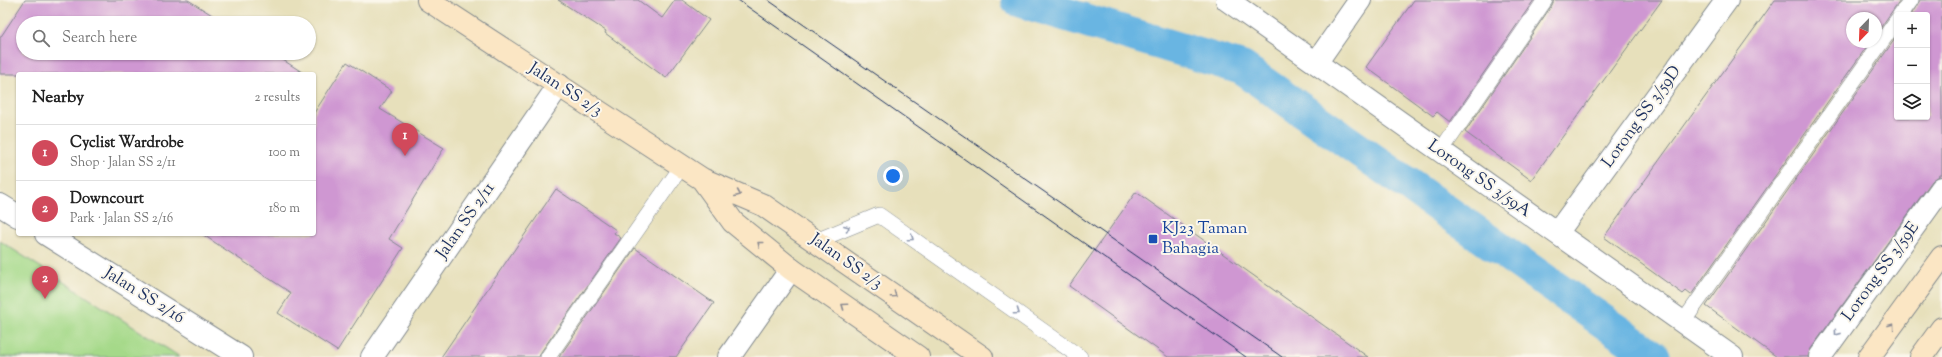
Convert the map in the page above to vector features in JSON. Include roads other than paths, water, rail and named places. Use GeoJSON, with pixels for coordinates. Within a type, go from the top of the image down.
{"type":"FeatureCollection","features":[{"type":"Feature","properties":{"kind":"main road","name":"Jalan SS 2/3"},"geometry":{"type":"LineString","coordinates":[[428,0],[702,179],[763,205],[982,357]]}},
{"type":"Feature","properties":{"kind":"main road","name":"Jalan SS 2/3"},"geometry":{"type":"LineString","coordinates":[[702,179],[733,222],[791,269],[912,355]]}},
{"type":"Feature","properties":{"kind":"main road"},"geometry":{"type":"LineString","coordinates":[[1869,357],[1942,257]]}},
{"type":"Feature","properties":{"kind":"main road"},"geometry":{"type":"LineString","coordinates":[[1921,357],[1942,328]]}},
{"type":"Feature","properties":{"kind":"street","name":"Lorong SS 3/59A"},"geometry":{"type":"LineString","coordinates":[[1227,0],[1732,357]]}},
{"type":"Feature","properties":{"kind":"street"},"geometry":{"type":"LineString","coordinates":[[1316,63],[1360,0]]}},
{"type":"Feature","properties":{"kind":"street","name":"Lorong SS 3/59D"},"geometry":{"type":"LineString","coordinates":[[1557,233],[1727,0]]}},
{"type":"Feature","properties":{"kind":"street","name":"Jalan SS 2/11"},"geometry":{"type":"LineString","coordinates":[[372,357],[559,85]]}},
{"type":"Feature","properties":{"kind":"street","name":"Lorong SS 3/59E"},"geometry":{"type":"LineString","coordinates":[[1820,357],[1942,188]]}},
{"type":"Feature","properties":{"kind":"street"},"geometry":{"type":"LineString","coordinates":[[0,205],[16,215]]}},
{"type":"Feature","properties":{"kind":"street","name":"Jalan SS 2/16"},"geometry":{"type":"LineString","coordinates":[[49,236],[241,357]]}},
{"type":"Feature","properties":{"kind":"street"},"geometry":{"type":"LineString","coordinates":[[729,357],[791,269]]}},
{"type":"Feature","properties":{"kind":"lane"},"geometry":{"type":"LineString","coordinates":[[1441,151],[1546,0]]}},
{"type":"Feature","properties":{"kind":"lane"},"geometry":{"type":"LineString","coordinates":[[1902,12],[1911,0]]}},
{"type":"Feature","properties":{"kind":"lane"},"geometry":{"type":"LineString","coordinates":[[1683,322],[1894,24]]}},
{"type":"Feature","properties":{"kind":"lane"},"geometry":{"type":"LineString","coordinates":[[548,357],[682,166]]}},
{"type":"Feature","properties":{"kind":"lane"},"geometry":{"type":"LineString","coordinates":[[816,241],[879,215],[1080,357]]}},
{"type":"Feature","properties":{"kind":"waterway"},"geometry":{"type":"LineString","coordinates":[[1018,0],[1242,68],[1654,357]]}},
{"type":"Feature","properties":{"kind":"tram line"},"geometry":{"type":"LineString","coordinates":[[738,0],[1246,357]]}},
{"type":"Feature","properties":{"kind":"tram line"},"geometry":{"type":"LineString","coordinates":[[768,0],[1282,357]]}},
{"type":"Feature","properties":{"kind":"place","name":"Cyclist Wardrobe"},"geometry":{"type":"Point","coordinates":[405,156]}},
{"type":"Feature","properties":{"kind":"place","name":"KJ23 Taman Bahagia"},"geometry":{"type":"Point","coordinates":[1153,239]}},
{"type":"Feature","properties":{"kind":"place","name":"Downcourt"},"geometry":{"type":"Point","coordinates":[45,299]}}]}
